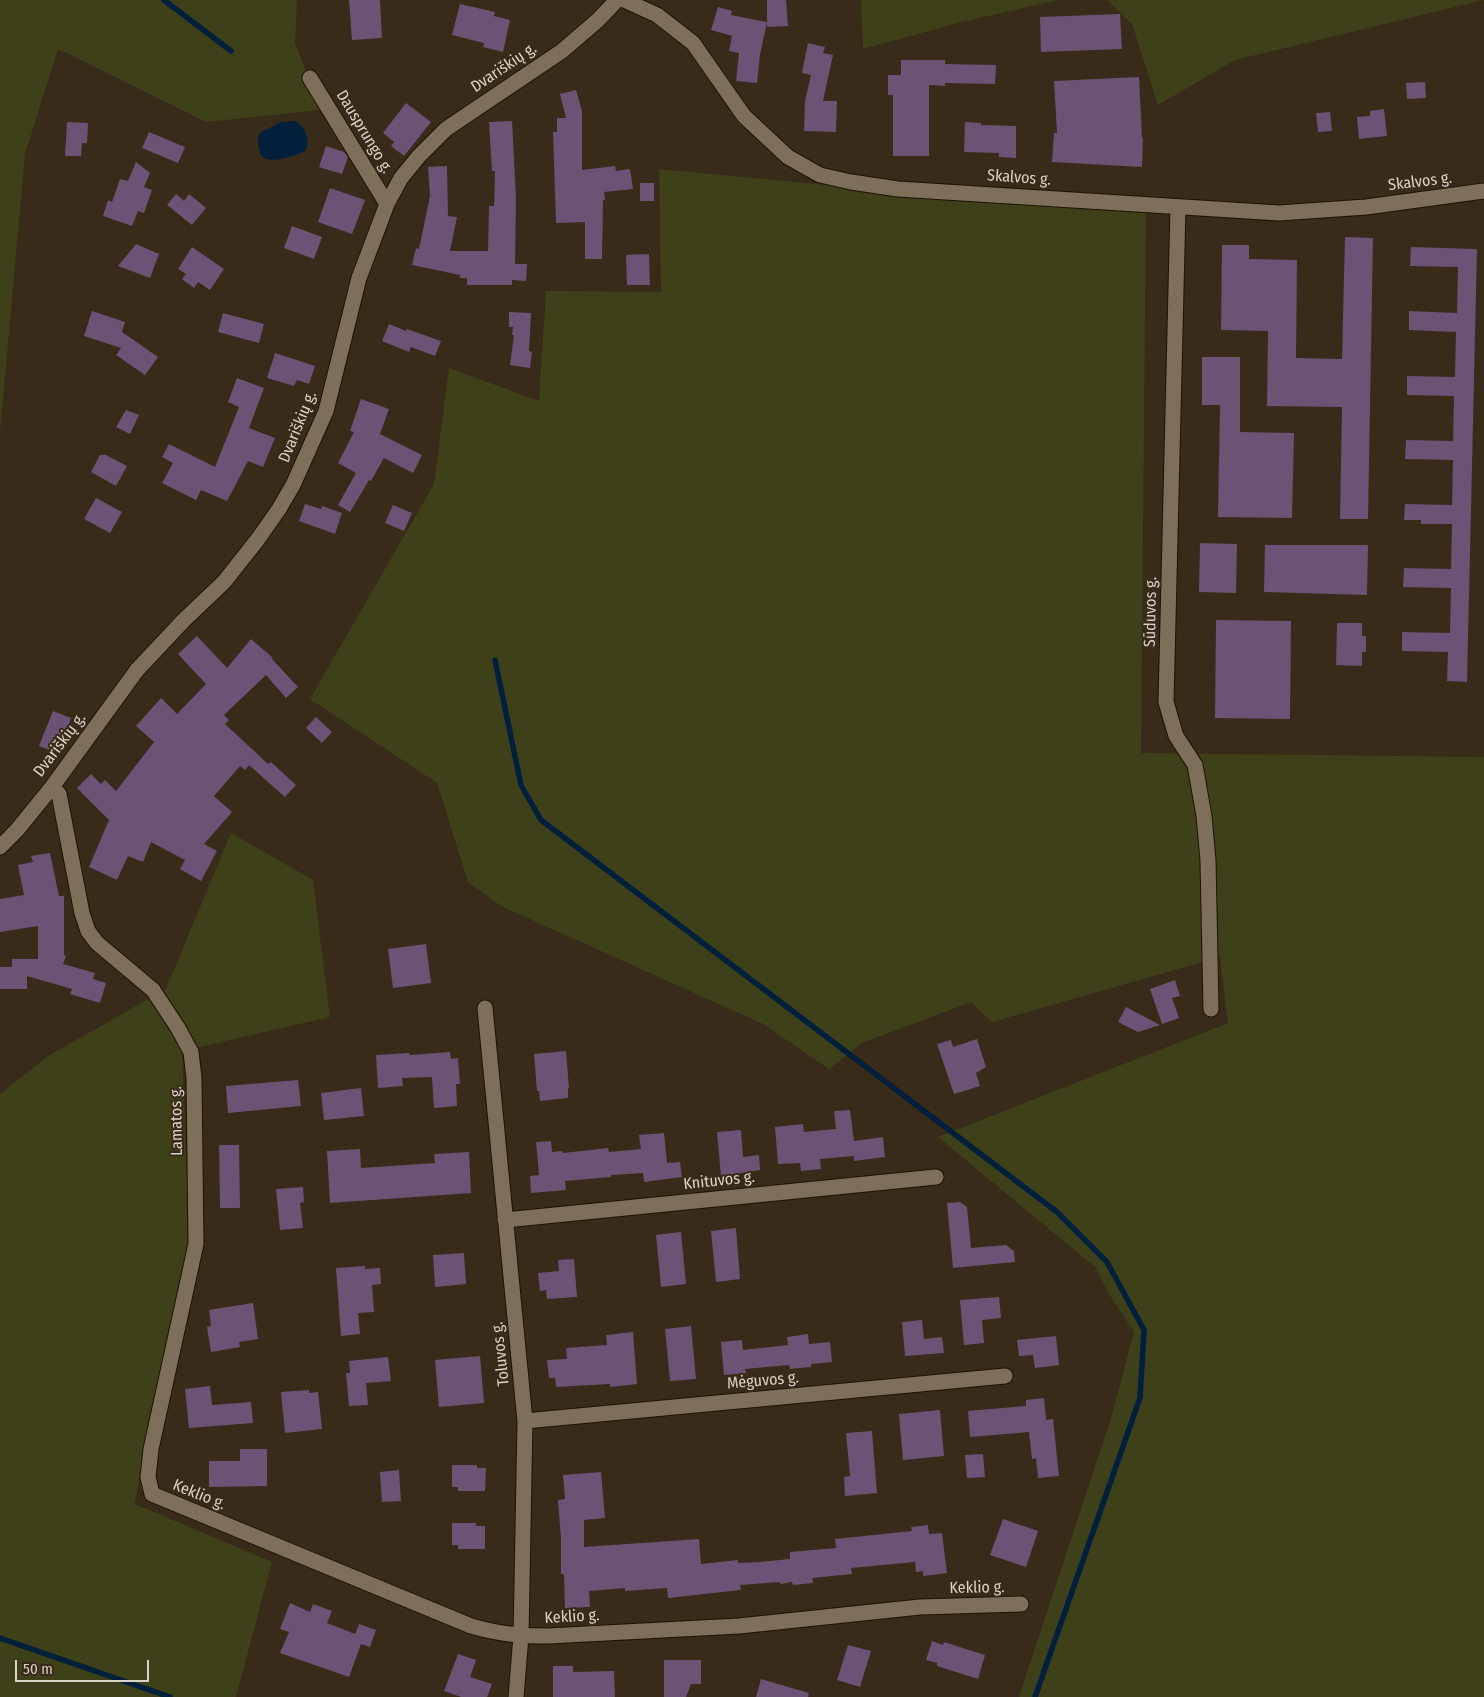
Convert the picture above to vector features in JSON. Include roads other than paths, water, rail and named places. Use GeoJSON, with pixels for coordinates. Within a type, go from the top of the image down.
{"type":"FeatureCollection","features":[{"type":"Feature","properties":{"kind":"street","name":"Dvariškių g."},"geometry":{"type":"LineString","coordinates":[[0,847],[17,830],[52,787],[137,670],[184,620],[224,582],[258,539],[293,485],[326,411],[360,278],[387,204],[401,178],[419,156],[446,129],[562,51],[598,20],[617,0]]}},
{"type":"Feature","properties":{"kind":"street","name":"Skalvos g."},"geometry":{"type":"LineString","coordinates":[[624,0],[657,15],[693,43],[744,116],[788,157],[820,175],[851,182],[898,188],[1279,213],[1366,207],[1484,191]]}},
{"type":"Feature","properties":{"kind":"street","name":"Dausprungo g."},"geometry":{"type":"LineString","coordinates":[[310,78],[387,204]]}},
{"type":"Feature","properties":{"kind":"street","name":"Sūduvos g."},"geometry":{"type":"LineString","coordinates":[[1178,207],[1166,702],[1176,736],[1195,765],[1204,816],[1208,860],[1211,1009]]}},
{"type":"Feature","properties":{"kind":"street","name":"Lamatos g."},"geometry":{"type":"LineString","coordinates":[[52,787],[59,794],[82,913],[88,931],[97,943],[153,990],[191,1052],[194,1078],[196,1244],[151,1449],[148,1477],[152,1494]]}},
{"type":"Feature","properties":{"kind":"street","name":"Toluvos g."},"geometry":{"type":"LineString","coordinates":[[485,1008],[526,1421],[521,1636],[516,1697]]}},
{"type":"Feature","properties":{"kind":"street","name":"Knituvos g."},"geometry":{"type":"LineString","coordinates":[[505,1220],[936,1177]]}},
{"type":"Feature","properties":{"kind":"street","name":"Mėguvos g."},"geometry":{"type":"LineString","coordinates":[[526,1421],[1005,1376]]}},
{"type":"Feature","properties":{"kind":"street","name":"Keklio g."},"geometry":{"type":"LineString","coordinates":[[152,1494],[471,1626],[499,1634],[521,1636],[738,1626],[920,1607],[1021,1604]]}},
{"type":"Feature","properties":{"kind":"water"},"geometry":{"type":"Polygon","coordinates":[[[295,121],[306,133],[308,142],[306,150],[285,158],[273,160],[264,158],[261,155],[258,142],[260,133],[281,122],[295,121]]]}},
{"type":"Feature","properties":{"kind":"waterway"},"geometry":{"type":"LineString","coordinates":[[164,0],[231,51]]}},
{"type":"Feature","properties":{"kind":"waterway"},"geometry":{"type":"LineString","coordinates":[[495,660],[521,785],[541,820],[1057,1212],[1107,1262],[1144,1330],[1140,1398],[1035,1697]]}},
{"type":"Feature","properties":{"kind":"waterway"},"geometry":{"type":"LineString","coordinates":[[0,1638],[170,1697]]}}]}
